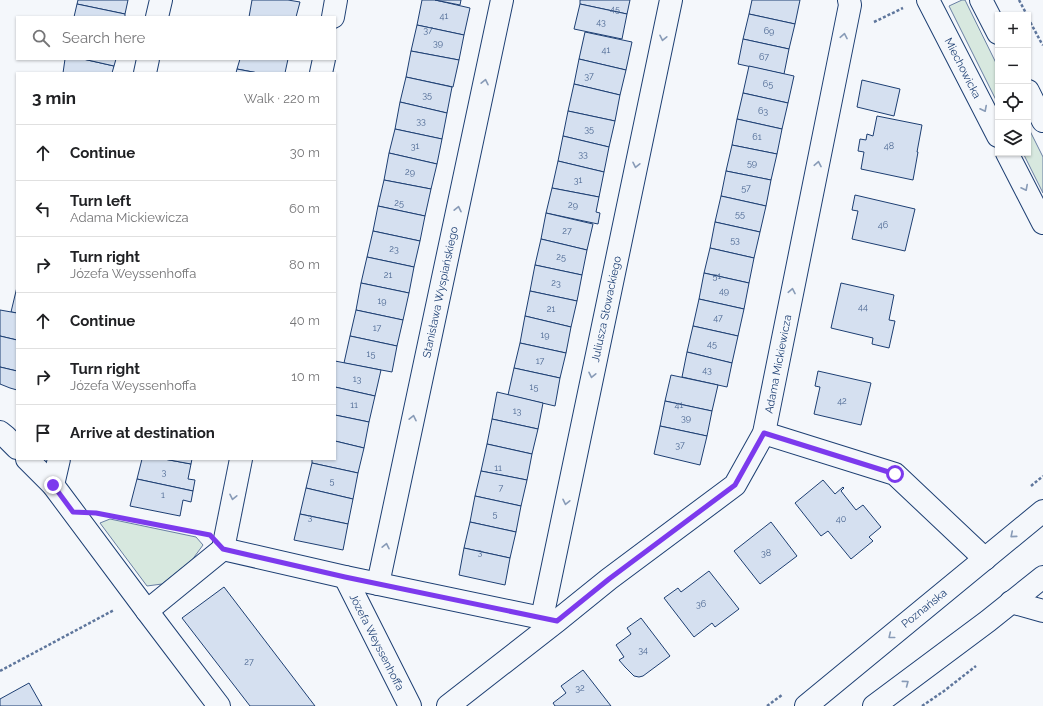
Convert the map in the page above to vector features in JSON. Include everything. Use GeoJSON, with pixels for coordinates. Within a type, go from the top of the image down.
{"type":"FeatureCollection","features":[{"type":"Feature","properties":{"kind":"street"},"geometry":{"type":"LineString","coordinates":[[157,16],[161,0]]}},
{"type":"Feature","properties":{"kind":"street"},"geometry":{"type":"LineString","coordinates":[[333,16],[336,0]]}},
{"type":"Feature","properties":{"kind":"street","name":"Stanisława Wyspiańskiego"},"geometry":{"type":"LineString","coordinates":[[378,584],[502,0]]}},
{"type":"Feature","properties":{"kind":"street","name":"Juliusza Słowackiego"},"geometry":{"type":"LineString","coordinates":[[549,620],[671,0]]}},
{"type":"Feature","properties":{"kind":"street","name":"Adama Mickiewicza"},"geometry":{"type":"LineString","coordinates":[[448,706],[549,620],[609,579],[735,485],[764,433],[850,5],[849,0]]}},
{"type":"Feature","properties":{"kind":"street","name":"Miechowicka"},"geometry":{"type":"LineString","coordinates":[[928,0],[995,130]]}},
{"type":"Feature","properties":{"kind":"street"},"geometry":{"type":"LineString","coordinates":[[981,0],[995,27]]}},
{"type":"Feature","properties":{"kind":"street"},"geometry":{"type":"LineString","coordinates":[[145,72],[148,60]]}},
{"type":"Feature","properties":{"kind":"street"},"geometry":{"type":"LineString","coordinates":[[321,72],[324,60]]}},
{"type":"Feature","properties":{"kind":"street"},"geometry":{"type":"LineString","coordinates":[[1031,97],[1043,121]]}},
{"type":"Feature","properties":{"kind":"street"},"geometry":{"type":"LineString","coordinates":[[1009,156],[1043,223]]}},
{"type":"Feature","properties":{"kind":"street"},"geometry":{"type":"LineString","coordinates":[[0,432],[16,447]]}},
{"type":"Feature","properties":{"kind":"street"},"geometry":{"type":"LineString","coordinates":[[764,433],[895,474],[985,559]]}},
{"type":"Feature","properties":{"kind":"street"},"geometry":{"type":"LineString","coordinates":[[28,460],[53,485],[219,706]]}},
{"type":"Feature","properties":{"kind":"street"},"geometry":{"type":"LineString","coordinates":[[53,485],[59,460]]}},
{"type":"Feature","properties":{"kind":"street"},"geometry":{"type":"LineString","coordinates":[[141,604],[223,549],[241,460]]}},
{"type":"Feature","properties":{"kind":"street","name":"Poznańska"},"geometry":{"type":"LineString","coordinates":[[806,706],[1043,510]]}},
{"type":"Feature","properties":{"kind":"street","name":"Józefa Weyssenhoffa"},"geometry":{"type":"LineString","coordinates":[[223,549],[345,577],[549,620]]}},
{"type":"Feature","properties":{"kind":"street","name":"Józefa Weyssenhoffa"},"geometry":{"type":"LineString","coordinates":[[345,577],[410,706]]}},
{"type":"Feature","properties":{"kind":"street"},"geometry":{"type":"LineString","coordinates":[[874,706],[981,626],[1043,577]]}},
{"type":"Feature","properties":{"kind":"street"},"geometry":{"type":"LineString","coordinates":[[1011,602],[1043,611]]}},
{"type":"Feature","properties":{"kind":"path"},"geometry":{"type":"LineString","coordinates":[[1019,0],[1025,12]]}},
{"type":"Feature","properties":{"kind":"path"},"geometry":{"type":"LineString","coordinates":[[869,25],[906,7]]}},
{"type":"Feature","properties":{"kind":"path"},"geometry":{"type":"LineString","coordinates":[[1031,24],[1043,45]]}},
{"type":"Feature","properties":{"kind":"path"},"geometry":{"type":"LineString","coordinates":[[73,512],[96,513],[210,535],[223,549]]}},
{"type":"Feature","properties":{"kind":"path"},"geometry":{"type":"LineString","coordinates":[[0,671],[118,608],[141,604]]}},
{"type":"Feature","properties":{"kind":"shaded area"},"geometry":{"type":"Polygon","coordinates":[[[965,0],[995,61],[995,98],[949,6],[965,0]]]}},
{"type":"Feature","properties":{"kind":"shaded area"},"geometry":{"type":"Polygon","coordinates":[[[1031,133],[1043,157],[1043,193],[1024,156],[1031,156],[1031,133]]]}},
{"type":"Feature","properties":{"kind":"shaded area"},"geometry":{"type":"Polygon","coordinates":[[[110,519],[196,537],[203,545],[192,560],[162,584],[147,586],[100,523],[110,519]]]}},
{"type":"Feature","properties":{"kind":"building"},"geometry":{"type":"Polygon","coordinates":[[[78,0],[128,0],[125,14],[77,4],[78,0]]]}},
{"type":"Feature","properties":{"kind":"building"},"geometry":{"type":"Polygon","coordinates":[[[252,0],[288,0],[300,2],[296,16],[249,16],[252,0]]]}},
{"type":"Feature","properties":{"kind":"building"},"geometry":{"type":"Polygon","coordinates":[[[422,0],[435,0],[470,8],[464,35],[417,25],[422,0]]]}},
{"type":"Feature","properties":{"kind":"building"},"geometry":{"type":"Polygon","coordinates":[[[435,0],[461,0],[460,5],[435,0]]]}},
{"type":"Feature","properties":{"kind":"building"},"geometry":{"type":"Polygon","coordinates":[[[580,0],[630,0],[627,14],[580,4],[580,0]]]}},
{"type":"Feature","properties":{"kind":"building"},"geometry":{"type":"Polygon","coordinates":[[[752,0],[800,0],[795,24],[749,14],[752,0]]]}},
{"type":"Feature","properties":{"kind":"building"},"geometry":{"type":"Polygon","coordinates":[[[77,4],[125,14],[125,16],[74,16],[77,4]]]}},
{"type":"Feature","properties":{"kind":"building"},"geometry":{"type":"Polygon","coordinates":[[[580,4],[627,14],[622,39],[574,29],[580,4]]]}},
{"type":"Feature","properties":{"kind":"building"},"geometry":{"type":"Polygon","coordinates":[[[749,14],[795,24],[789,49],[743,39],[749,14]]]}},
{"type":"Feature","properties":{"kind":"building"},"geometry":{"type":"Polygon","coordinates":[[[417,25],[464,35],[459,60],[411,51],[417,25]]]}},
{"type":"Feature","properties":{"kind":"building"},"geometry":{"type":"Polygon","coordinates":[[[585,32],[632,42],[626,70],[579,59],[585,32]]]}},
{"type":"Feature","properties":{"kind":"building"},"geometry":{"type":"Polygon","coordinates":[[[743,39],[789,49],[784,74],[738,64],[743,39]]]}},
{"type":"Feature","properties":{"kind":"building"},"geometry":{"type":"Polygon","coordinates":[[[411,51],[459,60],[453,87],[406,77],[411,51]]]}},
{"type":"Feature","properties":{"kind":"building"},"geometry":{"type":"Polygon","coordinates":[[[579,59],[626,70],[620,95],[574,84],[579,59]]]}},
{"type":"Feature","properties":{"kind":"building"},"geometry":{"type":"Polygon","coordinates":[[[65,60],[87,60],[114,66],[112,72],[63,72],[65,60]]]}},
{"type":"Feature","properties":{"kind":"building"},"geometry":{"type":"Polygon","coordinates":[[[87,60],[116,60],[114,66],[87,60]]]}},
{"type":"Feature","properties":{"kind":"building"},"geometry":{"type":"Polygon","coordinates":[[[240,60],[288,60],[285,72],[253,72],[237,69],[240,60]]]}},
{"type":"Feature","properties":{"kind":"building"},"geometry":{"type":"Polygon","coordinates":[[[749,66],[794,76],[788,103],[743,93],[749,66]]]}},
{"type":"Feature","properties":{"kind":"building"},"geometry":{"type":"Polygon","coordinates":[[[237,69],[253,72],[236,72],[237,69]]]}},
{"type":"Feature","properties":{"kind":"building"},"geometry":{"type":"Polygon","coordinates":[[[406,77],[452,87],[447,113],[400,102],[406,77]]]}},
{"type":"Feature","properties":{"kind":"building"},"geometry":{"type":"Polygon","coordinates":[[[862,80],[900,89],[894,116],[857,107],[862,80]]]}},
{"type":"Feature","properties":{"kind":"building"},"geometry":{"type":"Polygon","coordinates":[[[574,84],[620,95],[615,121],[568,111],[574,84]]]}},
{"type":"Feature","properties":{"kind":"building"},"geometry":{"type":"Polygon","coordinates":[[[743,93],[788,103],[782,129],[737,119],[743,93]]]}},
{"type":"Feature","properties":{"kind":"building"},"geometry":{"type":"Polygon","coordinates":[[[400,102],[447,113],[442,139],[395,129],[400,102]]]}},
{"type":"Feature","properties":{"kind":"building"},"geometry":{"type":"Polygon","coordinates":[[[568,111],[615,121],[609,147],[563,136],[568,111]]]}},
{"type":"Feature","properties":{"kind":"building"},"geometry":{"type":"Polygon","coordinates":[[[877,116],[922,125],[913,180],[861,169],[864,152],[858,151],[860,139],[866,140],[867,134],[873,136],[877,116]]]}},
{"type":"Feature","properties":{"kind":"building"},"geometry":{"type":"Polygon","coordinates":[[[737,119],[782,129],[777,154],[732,145],[737,119]]]}},
{"type":"Feature","properties":{"kind":"building"},"geometry":{"type":"Polygon","coordinates":[[[395,129],[442,139],[437,164],[389,153],[395,129]]]}},
{"type":"Feature","properties":{"kind":"building"},"geometry":{"type":"Polygon","coordinates":[[[563,136],[609,147],[604,172],[558,161],[563,136]]]}},
{"type":"Feature","properties":{"kind":"building"},"geometry":{"type":"Polygon","coordinates":[[[732,145],[777,154],[771,180],[726,171],[732,145]]]}},
{"type":"Feature","properties":{"kind":"building"},"geometry":{"type":"Polygon","coordinates":[[[389,153],[437,164],[431,189],[384,180],[389,153]]]}},
{"type":"Feature","properties":{"kind":"building"},"geometry":{"type":"Polygon","coordinates":[[[558,161],[604,172],[599,197],[552,188],[558,161]]]}},
{"type":"Feature","properties":{"kind":"building"},"geometry":{"type":"Polygon","coordinates":[[[726,171],[771,180],[766,206],[721,196],[726,171]]]}},
{"type":"Feature","properties":{"kind":"building"},"geometry":{"type":"Polygon","coordinates":[[[384,180],[431,189],[425,216],[378,206],[384,180]]]}},
{"type":"Feature","properties":{"kind":"building"},"geometry":{"type":"Polygon","coordinates":[[[552,188],[599,197],[596,212],[600,213],[598,224],[546,213],[552,188]]]}},
{"type":"Feature","properties":{"kind":"building"},"geometry":{"type":"Polygon","coordinates":[[[855,195],[915,209],[905,251],[852,239],[858,211],[852,210],[855,195]]]}},
{"type":"Feature","properties":{"kind":"building"},"geometry":{"type":"Polygon","coordinates":[[[721,196],[766,206],[760,232],[715,222],[721,196]]]}},
{"type":"Feature","properties":{"kind":"building"},"geometry":{"type":"Polygon","coordinates":[[[378,206],[425,216],[420,241],[373,231],[378,206]]]}},
{"type":"Feature","properties":{"kind":"building"},"geometry":{"type":"Polygon","coordinates":[[[546,213],[593,224],[587,250],[541,239],[546,213]]]}},
{"type":"Feature","properties":{"kind":"building"},"geometry":{"type":"Polygon","coordinates":[[[715,222],[760,232],[754,258],[710,248],[715,222]]]}},
{"type":"Feature","properties":{"kind":"building"},"geometry":{"type":"Polygon","coordinates":[[[373,231],[420,241],[414,267],[367,257],[373,231]]]}},
{"type":"Feature","properties":{"kind":"building"},"geometry":{"type":"Polygon","coordinates":[[[541,239],[587,250],[582,275],[535,265],[541,239]]]}},
{"type":"Feature","properties":{"kind":"building"},"geometry":{"type":"Polygon","coordinates":[[[710,248],[754,258],[749,283],[704,273],[710,248]]]}},
{"type":"Feature","properties":{"kind":"building"},"geometry":{"type":"Polygon","coordinates":[[[367,257],[414,267],[409,293],[361,283],[367,257]]]}},
{"type":"Feature","properties":{"kind":"building"},"geometry":{"type":"Polygon","coordinates":[[[535,265],[582,275],[577,301],[530,291],[535,265]]]}},
{"type":"Feature","properties":{"kind":"building"},"geometry":{"type":"Polygon","coordinates":[[[704,273],[749,283],[744,309],[699,299],[704,273]]]}},
{"type":"Feature","properties":{"kind":"building"},"geometry":{"type":"Polygon","coordinates":[[[361,283],[409,293],[403,320],[356,310],[361,283]]]}},
{"type":"Feature","properties":{"kind":"building"},"geometry":{"type":"Polygon","coordinates":[[[841,283],[894,295],[889,320],[895,321],[889,348],[872,344],[873,338],[831,328],[841,283]]]}},
{"type":"Feature","properties":{"kind":"building"},"geometry":{"type":"Polygon","coordinates":[[[16,291],[16,313],[11,312],[16,291]]]}},
{"type":"Feature","properties":{"kind":"building"},"geometry":{"type":"Polygon","coordinates":[[[530,291],[577,301],[571,327],[525,316],[530,291]]]}},
{"type":"Feature","properties":{"kind":"building"},"geometry":{"type":"Polygon","coordinates":[[[699,299],[744,309],[738,336],[693,326],[699,299]]]}},
{"type":"Feature","properties":{"kind":"building"},"geometry":{"type":"Polygon","coordinates":[[[0,310],[16,313],[16,340],[0,336],[0,310]]]}},
{"type":"Feature","properties":{"kind":"building"},"geometry":{"type":"Polygon","coordinates":[[[356,310],[403,320],[397,346],[350,336],[356,310]]]}},
{"type":"Feature","properties":{"kind":"building"},"geometry":{"type":"Polygon","coordinates":[[[525,316],[571,327],[566,353],[520,343],[525,316]]]}},
{"type":"Feature","properties":{"kind":"building"},"geometry":{"type":"Polygon","coordinates":[[[693,326],[738,336],[732,363],[687,352],[693,326]]]}},
{"type":"Feature","properties":{"kind":"building"},"geometry":{"type":"Polygon","coordinates":[[[0,336],[16,340],[16,371],[0,367],[0,336]]]}},
{"type":"Feature","properties":{"kind":"building"},"geometry":{"type":"Polygon","coordinates":[[[350,336],[397,346],[392,372],[344,363],[350,336]]]}},
{"type":"Feature","properties":{"kind":"building"},"geometry":{"type":"Polygon","coordinates":[[[520,343],[566,353],[560,378],[514,368],[520,343]]]}},
{"type":"Feature","properties":{"kind":"building"},"geometry":{"type":"Polygon","coordinates":[[[687,352],[732,363],[727,387],[682,377],[687,352]]]}},
{"type":"Feature","properties":{"kind":"building"},"geometry":{"type":"Polygon","coordinates":[[[336,361],[381,370],[375,396],[336,387],[336,361]]]}},
{"type":"Feature","properties":{"kind":"building"},"geometry":{"type":"Polygon","coordinates":[[[0,367],[16,371],[16,390],[0,384],[0,367]]]}},
{"type":"Feature","properties":{"kind":"building"},"geometry":{"type":"Polygon","coordinates":[[[514,368],[560,378],[555,406],[508,395],[514,368]]]}},
{"type":"Feature","properties":{"kind":"building"},"geometry":{"type":"Polygon","coordinates":[[[818,371],[871,383],[861,425],[814,414],[820,387],[815,386],[818,371]]]}},
{"type":"Feature","properties":{"kind":"building"},"geometry":{"type":"Polygon","coordinates":[[[671,375],[718,385],[712,411],[665,401],[671,375]]]}},
{"type":"Feature","properties":{"kind":"building"},"geometry":{"type":"Polygon","coordinates":[[[336,387],[375,396],[369,422],[336,415],[336,387]]]}},
{"type":"Feature","properties":{"kind":"building"},"geometry":{"type":"Polygon","coordinates":[[[497,392],[543,403],[538,429],[492,419],[497,392]]]}},
{"type":"Feature","properties":{"kind":"building"},"geometry":{"type":"Polygon","coordinates":[[[665,401],[712,411],[707,436],[660,426],[665,401]]]}},
{"type":"Feature","properties":{"kind":"building"},"geometry":{"type":"Polygon","coordinates":[[[336,415],[369,422],[364,448],[336,441],[336,415]]]}},
{"type":"Feature","properties":{"kind":"building"},"geometry":{"type":"Polygon","coordinates":[[[492,419],[538,429],[532,454],[487,444],[492,419]]]}},
{"type":"Feature","properties":{"kind":"building"},"geometry":{"type":"Polygon","coordinates":[[[660,426],[707,436],[700,465],[654,454],[660,426]]]}},
{"type":"Feature","properties":{"kind":"building"},"geometry":{"type":"Polygon","coordinates":[[[336,441],[364,448],[358,473],[312,463],[312,460],[336,460],[336,441]]]}},
{"type":"Feature","properties":{"kind":"building"},"geometry":{"type":"Polygon","coordinates":[[[487,444],[532,454],[527,480],[481,471],[487,444]]]}},
{"type":"Feature","properties":{"kind":"building"},"geometry":{"type":"Polygon","coordinates":[[[142,460],[169,460],[191,464],[188,479],[195,480],[193,491],[137,479],[142,460]]]}},
{"type":"Feature","properties":{"kind":"building"},"geometry":{"type":"Polygon","coordinates":[[[169,460],[192,460],[191,464],[169,460]]]}},
{"type":"Feature","properties":{"kind":"building"},"geometry":{"type":"Polygon","coordinates":[[[312,463],[358,473],[353,499],[306,488],[312,463]]]}},
{"type":"Feature","properties":{"kind":"building"},"geometry":{"type":"Polygon","coordinates":[[[481,471],[527,480],[521,506],[475,496],[481,471]]]}},
{"type":"Feature","properties":{"kind":"building"},"geometry":{"type":"Polygon","coordinates":[[[137,479],[193,491],[191,502],[183,500],[180,516],[130,506],[137,479]]]}},
{"type":"Feature","properties":{"kind":"building"},"geometry":{"type":"Polygon","coordinates":[[[823,480],[835,494],[843,487],[844,488],[841,491],[856,510],[863,505],[881,527],[869,537],[873,541],[851,559],[828,531],[821,536],[795,503],[823,480]]]}},
{"type":"Feature","properties":{"kind":"building"},"geometry":{"type":"Polygon","coordinates":[[[306,488],[353,499],[348,524],[300,514],[306,488]]]}},
{"type":"Feature","properties":{"kind":"building"},"geometry":{"type":"Polygon","coordinates":[[[475,496],[521,506],[516,532],[470,522],[475,496]]]}},
{"type":"Feature","properties":{"kind":"building"},"geometry":{"type":"Polygon","coordinates":[[[300,514],[348,524],[343,550],[294,540],[300,514]]]}},
{"type":"Feature","properties":{"kind":"building"},"geometry":{"type":"Polygon","coordinates":[[[470,522],[516,532],[510,558],[464,548],[470,522]]]}},
{"type":"Feature","properties":{"kind":"building"},"geometry":{"type":"Polygon","coordinates":[[[771,522],[797,556],[760,584],[734,551],[771,522]]]}},
{"type":"Feature","properties":{"kind":"building"},"geometry":{"type":"Polygon","coordinates":[[[464,548],[510,558],[505,585],[459,575],[464,548]]]}},
{"type":"Feature","properties":{"kind":"building"},"geometry":{"type":"Polygon","coordinates":[[[709,571],[739,609],[715,627],[712,623],[694,637],[664,598],[678,588],[681,592],[709,571]]]}},
{"type":"Feature","properties":{"kind":"building"},"geometry":{"type":"Polygon","coordinates":[[[224,587],[315,706],[250,706],[182,618],[224,587]]]}},
{"type":"Feature","properties":{"kind":"building"},"geometry":{"type":"Polygon","coordinates":[[[641,618],[670,656],[643,676],[639,677],[634,676],[619,660],[624,657],[616,645],[631,634],[627,628],[641,618]]]}},
{"type":"Feature","properties":{"kind":"building"},"geometry":{"type":"Polygon","coordinates":[[[583,670],[611,706],[555,706],[553,703],[566,693],[561,686],[583,670]]]}},
{"type":"Feature","properties":{"kind":"building"},"geometry":{"type":"Polygon","coordinates":[[[29,683],[42,706],[0,706],[0,699],[29,683]]]}},
{"type":"Feature","properties":{"kind":"route"},"geometry":{"type":"LineString","coordinates":[[53,485],[73,512],[96,513],[210,535],[223,549],[345,577],[557,621],[609,579],[735,485],[764,433],[895,474]]}}]}
